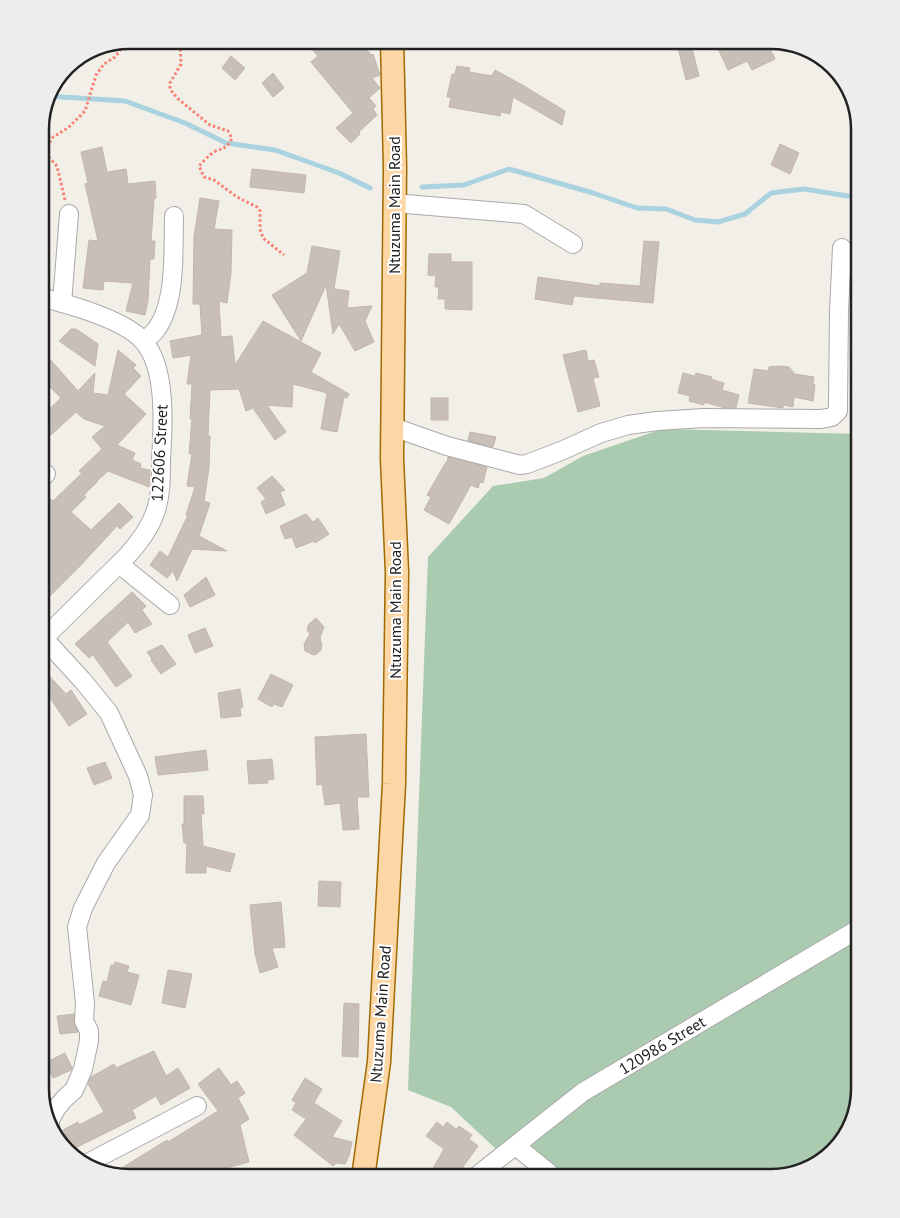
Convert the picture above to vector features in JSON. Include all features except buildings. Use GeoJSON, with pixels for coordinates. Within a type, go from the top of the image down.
{"type":"FeatureCollection","features":[{"type":"Feature","properties":{"kind":"main road","name":"Ntuzuma Main Road"},"geometry":{"type":"LineString","coordinates":[[364,1169],[379,1062],[394,784],[397,572],[392,476],[394,194],[392,49]]}},
{"type":"Feature","properties":{"kind":"street"},"geometry":{"type":"LineString","coordinates":[[394,194],[524,214],[572,244]]}},
{"type":"Feature","properties":{"kind":"street"},"geometry":{"type":"LineString","coordinates":[[62,303],[69,214]]}},
{"type":"Feature","properties":{"kind":"street"},"geometry":{"type":"LineString","coordinates":[[49,299],[118,324],[143,340],[155,331],[168,302],[173,274],[174,216]]}},
{"type":"Feature","properties":{"kind":"street"},"geometry":{"type":"LineString","coordinates":[[393,427],[447,446],[520,465],[561,451],[601,433],[628,425],[704,418],[821,419],[832,417],[838,410],[842,248]]}},
{"type":"Feature","properties":{"kind":"street","name":"122606 Street"},"geometry":{"type":"LineString","coordinates":[[49,629],[136,547],[151,523],[158,500],[164,418],[160,382],[151,354],[143,340]]}},
{"type":"Feature","properties":{"kind":"street"},"geometry":{"type":"LineString","coordinates":[[119,564],[170,605]]}},
{"type":"Feature","properties":{"kind":"street"},"geometry":{"type":"LineString","coordinates":[[49,644],[109,713],[138,776],[143,795],[140,815],[106,863],[83,908],[77,927],[85,1004],[84,1021],[89,1031],[89,1041],[83,1069],[74,1090],[64,1099],[53,1115]]}},
{"type":"Feature","properties":{"kind":"street","name":"120986 Street"},"geometry":{"type":"LineString","coordinates":[[486,1169],[583,1092],[851,933]]}},
{"type":"Feature","properties":{"kind":"street"},"geometry":{"type":"LineString","coordinates":[[93,1160],[197,1106]]}},
{"type":"Feature","properties":{"kind":"street"},"geometry":{"type":"LineString","coordinates":[[516,1146],[544,1169]]}},
{"type":"Feature","properties":{"kind":"path"},"geometry":{"type":"LineString","coordinates":[[49,144],[54,137],[68,128],[85,111],[96,75],[104,64],[115,57],[121,49]]}},
{"type":"Feature","properties":{"kind":"path"},"geometry":{"type":"LineString","coordinates":[[180,49],[181,64],[170,83],[170,88],[177,98],[210,125],[228,131],[232,138],[230,144],[225,149],[213,153],[199,166],[204,177],[214,180],[237,197],[257,206],[260,211],[260,229],[263,238],[284,256]]}},
{"type":"Feature","properties":{"kind":"path"},"geometry":{"type":"LineString","coordinates":[[49,157],[57,166],[69,214]]}},
{"type":"Feature","properties":{"kind":"green space"},"geometry":{"type":"Polygon","coordinates":[[[662,429],[851,434],[851,1099],[845,1120],[835,1138],[820,1153],[792,1167],[781,1169],[532,1169],[496,1149],[451,1107],[408,1090],[428,557],[493,486],[544,478],[583,456],[662,429]]]}},
{"type":"Feature","properties":{"kind":"waterway"},"geometry":{"type":"LineString","coordinates":[[56,97],[125,101],[185,123],[226,143],[275,150],[339,173],[370,188]]}},
{"type":"Feature","properties":{"kind":"waterway"},"geometry":{"type":"LineString","coordinates":[[422,187],[464,185],[509,169],[593,193],[637,208],[666,209],[695,220],[718,222],[745,214],[771,193],[804,189],[851,197]]}}]}
